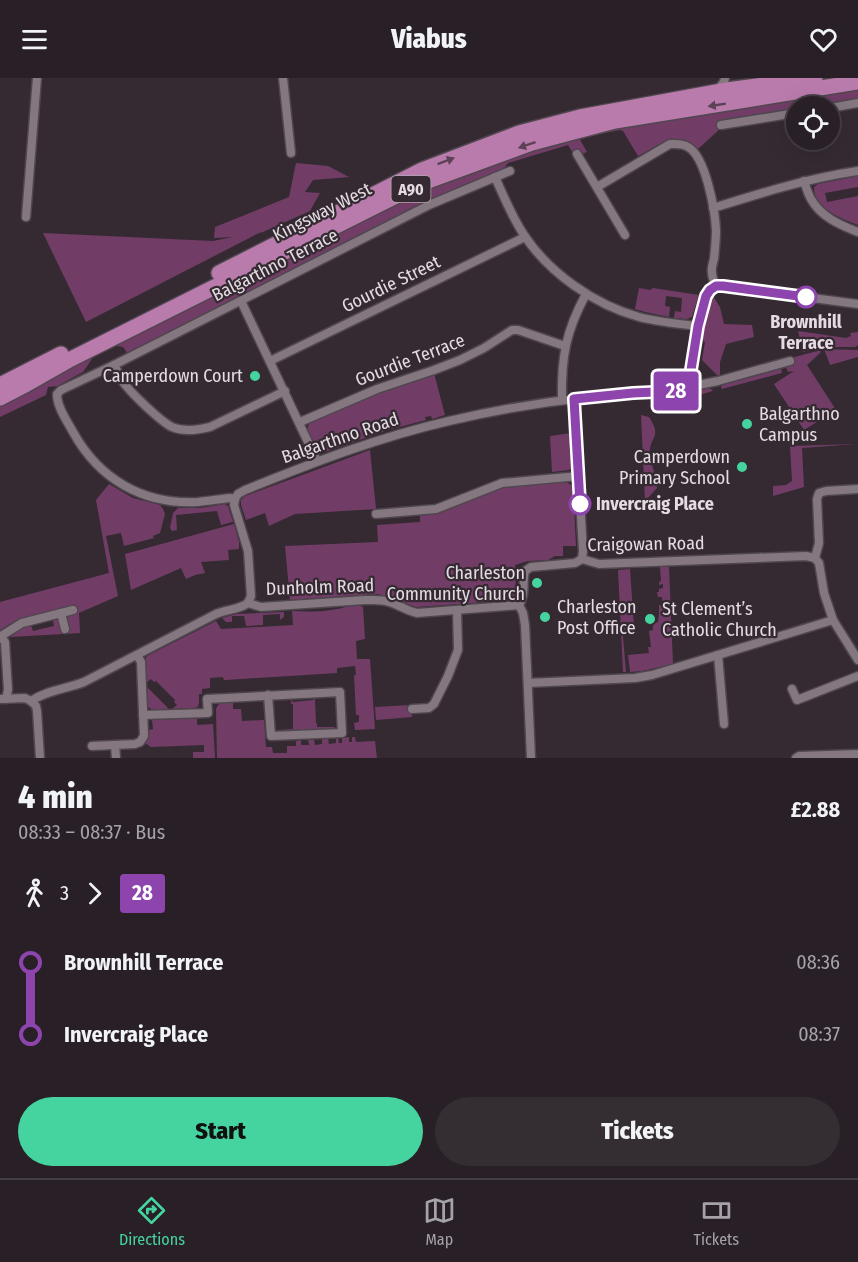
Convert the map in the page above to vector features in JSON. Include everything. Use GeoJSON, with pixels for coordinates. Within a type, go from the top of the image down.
{"type":"FeatureCollection","features":[{"type":"Feature","properties":{"kind":"highway","name":"Kingsway West"},"geometry":{"type":"LineString","coordinates":[[0,385],[422,170],[519,133],[580,117],[816,78]]}},
{"type":"Feature","properties":{"kind":"highway","name":"Kingsway West"},"geometry":{"type":"LineString","coordinates":[[0,398],[71,359],[409,189],[475,163],[532,143],[615,121],[858,82]]}},
{"type":"Feature","properties":{"kind":"street"},"geometry":{"type":"LineString","coordinates":[[26,217],[37,78]]}},
{"type":"Feature","properties":{"kind":"street"},"geometry":{"type":"LineString","coordinates":[[284,78],[291,153]]}},
{"type":"Feature","properties":{"kind":"street"},"geometry":{"type":"LineString","coordinates":[[716,93],[725,78]]}},
{"type":"Feature","properties":{"kind":"street"},"geometry":{"type":"LineString","coordinates":[[840,106],[858,103]]}},
{"type":"Feature","properties":{"kind":"street"},"geometry":{"type":"LineString","coordinates":[[727,127],[786,115]]}},
{"type":"Feature","properties":{"kind":"street"},"geometry":{"type":"LineString","coordinates":[[597,187],[670,144],[688,147],[694,152],[701,165],[713,208],[716,248],[712,273],[716,286]]}},
{"type":"Feature","properties":{"kind":"street"},"geometry":{"type":"LineString","coordinates":[[578,154],[625,235]]}},
{"type":"Feature","properties":{"kind":"street","name":"Balgarthno Terrace"},"geometry":{"type":"LineString","coordinates":[[57,394],[429,205],[510,171]]}},
{"type":"Feature","properties":{"kind":"street"},"geometry":{"type":"LineString","coordinates":[[713,208],[804,182],[858,171]]}},
{"type":"Feature","properties":{"kind":"street"},"geometry":{"type":"LineString","coordinates":[[495,177],[525,237],[565,278],[586,294],[639,317],[698,326]]}},
{"type":"Feature","properties":{"kind":"street"},"geometry":{"type":"LineString","coordinates":[[804,182],[812,200],[822,213],[837,223],[858,232]]}},
{"type":"Feature","properties":{"kind":"street","name":"Gourdie Street"},"geometry":{"type":"LineString","coordinates":[[270,361],[525,237]]}},
{"type":"Feature","properties":{"kind":"street"},"geometry":{"type":"LineString","coordinates":[[687,384],[706,296],[716,286],[858,304]]}},
{"type":"Feature","properties":{"kind":"street"},"geometry":{"type":"LineString","coordinates":[[562,400],[561,380],[565,346],[575,315],[586,294]]}},
{"type":"Feature","properties":{"kind":"street"},"geometry":{"type":"LineString","coordinates":[[241,301],[317,461]]}},
{"type":"Feature","properties":{"kind":"street","name":"Gourdie Terrace"},"geometry":{"type":"LineString","coordinates":[[300,422],[378,389],[460,360],[512,330],[565,346]]}},
{"type":"Feature","properties":{"kind":"street","name":"Balgarthno Road"},"geometry":{"type":"LineString","coordinates":[[57,394],[57,400],[64,416],[82,448],[97,465],[122,485],[145,496],[171,501],[196,502],[235,499],[245,490],[317,461],[369,443],[447,421],[562,400],[676,391],[687,384],[698,385],[718,381],[790,361]]}},
{"type":"Feature","properties":{"kind":"street"},"geometry":{"type":"LineString","coordinates":[[114,365],[122,381],[162,420],[172,427],[185,430],[210,427],[285,391]]}},
{"type":"Feature","properties":{"kind":"street"},"geometry":{"type":"LineString","coordinates":[[574,399],[582,559]]}},
{"type":"Feature","properties":{"kind":"street"},"geometry":{"type":"LineString","coordinates":[[376,514],[436,509],[502,483],[579,476]]}},
{"type":"Feature","properties":{"kind":"street"},"geometry":{"type":"LineString","coordinates":[[858,489],[819,493],[817,499],[819,543],[815,558],[819,563],[824,593],[833,620],[858,660]]}},
{"type":"Feature","properties":{"kind":"street"},"geometry":{"type":"LineString","coordinates":[[235,499],[234,505],[248,551],[251,596],[248,603]]}},
{"type":"Feature","properties":{"kind":"street","name":"Craigowan Road"},"geometry":{"type":"LineString","coordinates":[[531,758],[525,625],[519,605],[523,598],[525,571],[531,567],[575,563],[582,559],[599,564],[806,556],[815,558]]}},
{"type":"Feature","properties":{"kind":"street","name":"Dunholm Road"},"geometry":{"type":"LineString","coordinates":[[3,699],[25,698],[31,701],[50,691],[84,682],[216,614],[242,607],[248,603],[261,607],[379,600],[417,613],[519,605]]}},
{"type":"Feature","properties":{"kind":"street"},"geometry":{"type":"LineString","coordinates":[[3,699],[8,690],[5,642],[1,636],[22,623],[72,610]]}},
{"type":"Feature","properties":{"kind":"street"},"geometry":{"type":"LineString","coordinates":[[412,709],[429,708],[434,704],[448,676],[458,650],[457,610]]}},
{"type":"Feature","properties":{"kind":"street"},"geometry":{"type":"LineString","coordinates":[[61,613],[65,629]]}},
{"type":"Feature","properties":{"kind":"street"},"geometry":{"type":"LineString","coordinates":[[528,683],[635,678],[652,675],[833,620]]}},
{"type":"Feature","properties":{"kind":"street"},"geometry":{"type":"LineString","coordinates":[[92,746],[135,744],[140,742],[144,736],[141,662],[137,655]]}},
{"type":"Feature","properties":{"kind":"street"},"geometry":{"type":"LineString","coordinates":[[718,655],[724,724]]}},
{"type":"Feature","properties":{"kind":"street"},"geometry":{"type":"LineString","coordinates":[[792,689],[797,700],[858,676]]}},
{"type":"Feature","properties":{"kind":"street"},"geometry":{"type":"LineString","coordinates":[[143,715],[208,713],[207,699],[340,692],[342,733],[271,736],[268,696]]}},
{"type":"Feature","properties":{"kind":"street"},"geometry":{"type":"LineString","coordinates":[[31,701],[38,711],[40,758]]}},
{"type":"Feature","properties":{"kind":"street"},"geometry":{"type":"LineString","coordinates":[[115,745],[116,758]]}},
{"type":"Feature","properties":{"kind":"street"},"geometry":{"type":"LineString","coordinates":[[796,758],[799,756],[831,757],[858,754]]}},
{"type":"Feature","properties":{"kind":"shaded area"},"geometry":{"type":"Polygon","coordinates":[[[858,88],[858,100],[840,103],[840,96],[812,96],[858,88]]]}},
{"type":"Feature","properties":{"kind":"shaded area"},"geometry":{"type":"Polygon","coordinates":[[[786,101],[786,112],[721,128],[698,149],[690,143],[675,139],[661,143],[638,156],[623,131],[620,130],[579,138],[587,152],[582,154],[580,152],[574,155],[568,145],[508,163],[502,171],[128,354],[123,347],[111,345],[423,190],[534,148],[622,126],[651,124],[786,101]]]}},
{"type":"Feature","properties":{"kind":"shaded area"},"geometry":{"type":"Polygon","coordinates":[[[296,163],[328,166],[349,177],[313,180],[305,192],[320,193],[310,211],[259,233],[86,322],[43,233],[213,241],[233,237],[214,238],[215,227],[289,197],[296,163]]]}},
{"type":"Feature","properties":{"kind":"shaded area"},"geometry":{"type":"Polygon","coordinates":[[[858,176],[858,187],[825,193],[827,202],[858,196],[858,225],[823,207],[818,201],[814,187],[818,184],[858,176]]]}},
{"type":"Feature","properties":{"kind":"shaded area"},"geometry":{"type":"Polygon","coordinates":[[[639,288],[699,295],[692,317],[674,318],[675,311],[681,312],[682,298],[666,296],[665,306],[670,307],[669,317],[635,309],[639,288]]]}},
{"type":"Feature","properties":{"kind":"shaded area"},"geometry":{"type":"Polygon","coordinates":[[[713,296],[720,307],[724,324],[752,325],[754,337],[726,344],[720,362],[720,375],[717,375],[702,360],[705,342],[702,339],[710,299],[713,296]]]}},
{"type":"Feature","properties":{"kind":"shaded area"},"geometry":{"type":"Polygon","coordinates":[[[798,331],[846,338],[851,336],[850,333],[858,332],[858,345],[855,347],[822,347],[803,352],[798,331]]]}},
{"type":"Feature","properties":{"kind":"shaded area"},"geometry":{"type":"Polygon","coordinates":[[[824,349],[858,350],[858,357],[830,365],[824,349]]]}},
{"type":"Feature","properties":{"kind":"shaded area"},"geometry":{"type":"Polygon","coordinates":[[[821,350],[807,365],[836,410],[804,430],[774,384],[794,371],[788,372],[786,367],[793,365],[791,358],[821,350]]]}},
{"type":"Feature","properties":{"kind":"shaded area"},"geometry":{"type":"Polygon","coordinates":[[[96,353],[83,372],[57,386],[48,387],[46,395],[0,417],[0,402],[96,353]]]}},
{"type":"Feature","properties":{"kind":"shaded area"},"geometry":{"type":"Polygon","coordinates":[[[781,368],[782,373],[722,389],[721,387],[722,385],[781,368]]]}},
{"type":"Feature","properties":{"kind":"shaded area"},"geometry":{"type":"Polygon","coordinates":[[[434,373],[445,415],[432,419],[431,416],[425,417],[426,420],[388,430],[325,452],[318,448],[315,449],[307,430],[310,421],[378,392],[434,373]]]}},
{"type":"Feature","properties":{"kind":"shaded area"},"geometry":{"type":"Polygon","coordinates":[[[710,388],[713,391],[667,404],[659,403],[653,398],[674,397],[710,388]]]}},
{"type":"Feature","properties":{"kind":"shaded area"},"geometry":{"type":"Polygon","coordinates":[[[641,415],[649,417],[655,429],[650,454],[657,488],[645,501],[641,415]]]}},
{"type":"Feature","properties":{"kind":"shaded area"},"geometry":{"type":"Polygon","coordinates":[[[571,433],[572,468],[552,472],[550,436],[571,433]]]}},
{"type":"Feature","properties":{"kind":"shaded area"},"geometry":{"type":"Polygon","coordinates":[[[857,444],[802,448],[804,487],[773,496],[773,486],[786,485],[792,481],[790,446],[857,444]]]}},
{"type":"Feature","properties":{"kind":"shaded area"},"geometry":{"type":"Polygon","coordinates":[[[370,450],[376,509],[295,514],[269,526],[265,513],[246,520],[241,505],[241,500],[245,496],[370,450]]]}},
{"type":"Feature","properties":{"kind":"shaded area"},"geometry":{"type":"Polygon","coordinates":[[[566,482],[573,486],[576,546],[563,546],[563,556],[515,565],[516,594],[513,600],[416,607],[378,594],[290,600],[285,546],[378,542],[377,525],[420,522],[420,515],[440,513],[507,486],[566,482]]]}},
{"type":"Feature","properties":{"kind":"shaded area"},"geometry":{"type":"Polygon","coordinates":[[[109,484],[133,498],[160,505],[165,514],[160,533],[153,536],[154,538],[124,546],[121,533],[106,536],[118,596],[79,613],[80,633],[10,637],[21,629],[20,627],[31,625],[33,631],[54,626],[53,619],[68,624],[68,615],[29,619],[27,617],[0,630],[0,602],[109,573],[96,500],[109,484]]]}},
{"type":"Feature","properties":{"kind":"shaded area"},"geometry":{"type":"Polygon","coordinates":[[[225,504],[228,506],[233,522],[221,525],[217,511],[176,515],[177,530],[172,531],[170,528],[173,513],[178,508],[201,508],[225,504]]]}},
{"type":"Feature","properties":{"kind":"shaded area"},"geometry":{"type":"Polygon","coordinates":[[[234,524],[239,549],[228,550],[229,560],[201,562],[205,573],[186,579],[181,568],[131,590],[125,554],[234,524]]]}},
{"type":"Feature","properties":{"kind":"shaded area"},"geometry":{"type":"Polygon","coordinates":[[[660,567],[669,567],[673,664],[630,672],[628,655],[649,653],[648,647],[651,647],[649,631],[653,630],[653,623],[658,622],[659,605],[663,605],[662,597],[658,597],[657,592],[663,588],[663,584],[659,585],[660,567]]]}},
{"type":"Feature","properties":{"kind":"shaded area"},"geometry":{"type":"Polygon","coordinates":[[[630,569],[634,627],[631,629],[630,622],[625,623],[623,637],[626,672],[623,672],[618,570],[630,569]]]}},
{"type":"Feature","properties":{"kind":"shaded area"},"geometry":{"type":"Polygon","coordinates":[[[349,606],[363,607],[365,639],[356,641],[357,659],[370,659],[375,729],[355,730],[354,723],[359,722],[359,715],[356,715],[355,666],[337,668],[337,673],[226,680],[223,677],[210,678],[210,688],[202,689],[202,694],[199,694],[198,707],[194,708],[172,709],[177,705],[175,700],[156,681],[151,679],[146,683],[145,660],[147,656],[216,621],[221,629],[293,625],[292,611],[321,611],[349,606]]]}},
{"type":"Feature","properties":{"kind":"shaded area"},"geometry":{"type":"Polygon","coordinates":[[[284,612],[284,617],[280,620],[280,614],[263,615],[263,625],[246,626],[244,616],[232,616],[232,622],[226,622],[222,618],[237,614],[284,612]]]}},
{"type":"Feature","properties":{"kind":"shaded area"},"geometry":{"type":"Polygon","coordinates":[[[148,688],[168,708],[166,710],[153,710],[148,707],[148,688]]]}},
{"type":"Feature","properties":{"kind":"shaded area"},"geometry":{"type":"Polygon","coordinates":[[[315,699],[317,727],[335,727],[334,729],[280,732],[278,730],[293,729],[291,700],[293,702],[315,699]]]}},
{"type":"Feature","properties":{"kind":"shaded area"},"geometry":{"type":"Polygon","coordinates":[[[221,703],[233,703],[233,709],[241,709],[242,721],[264,720],[266,747],[272,747],[273,753],[287,753],[287,746],[296,746],[296,741],[301,740],[301,745],[309,745],[308,740],[314,740],[315,745],[322,744],[322,739],[328,738],[329,744],[336,743],[336,738],[339,743],[342,743],[342,738],[349,737],[349,742],[352,742],[352,737],[355,737],[356,742],[375,741],[377,758],[217,758],[216,709],[221,703]]]}},
{"type":"Feature","properties":{"kind":"shaded area"},"geometry":{"type":"Polygon","coordinates":[[[411,705],[412,717],[376,720],[375,707],[411,705]]]}},
{"type":"Feature","properties":{"kind":"shaded area"},"geometry":{"type":"Polygon","coordinates":[[[197,718],[197,725],[213,724],[215,758],[193,758],[193,752],[204,752],[204,745],[151,747],[145,743],[149,737],[149,730],[153,729],[152,720],[197,718]]]}},
{"type":"Feature","properties":{"kind":"bus line","name":"28"},"geometry":{"type":"LineString","coordinates":[[580,504],[574,399],[682,389],[690,376],[698,326],[706,296],[716,286],[806,297]]}},
{"type":"Feature","properties":{"kind":"place","name":"Brownhill Terrace"},"geometry":{"type":"Point","coordinates":[806,297]}},
{"type":"Feature","properties":{"kind":"place","name":"Camperdown Court"},"geometry":{"type":"Point","coordinates":[255,376]}},
{"type":"Feature","properties":{"kind":"place","name":"Balgarthno Campus"},"geometry":{"type":"Point","coordinates":[747,424]}},
{"type":"Feature","properties":{"kind":"place","name":"Camperdown Primary School"},"geometry":{"type":"Point","coordinates":[742,467]}},
{"type":"Feature","properties":{"kind":"place","name":"Invercraig Place"},"geometry":{"type":"Point","coordinates":[580,504]}},
{"type":"Feature","properties":{"kind":"place","name":"Charleston Community Church"},"geometry":{"type":"Point","coordinates":[537,583]}},
{"type":"Feature","properties":{"kind":"place","name":"Charleston Post Office"},"geometry":{"type":"Point","coordinates":[545,617]}},
{"type":"Feature","properties":{"kind":"place","name":"St Clement’s Catholic Church"},"geometry":{"type":"Point","coordinates":[650,619]}}]}
